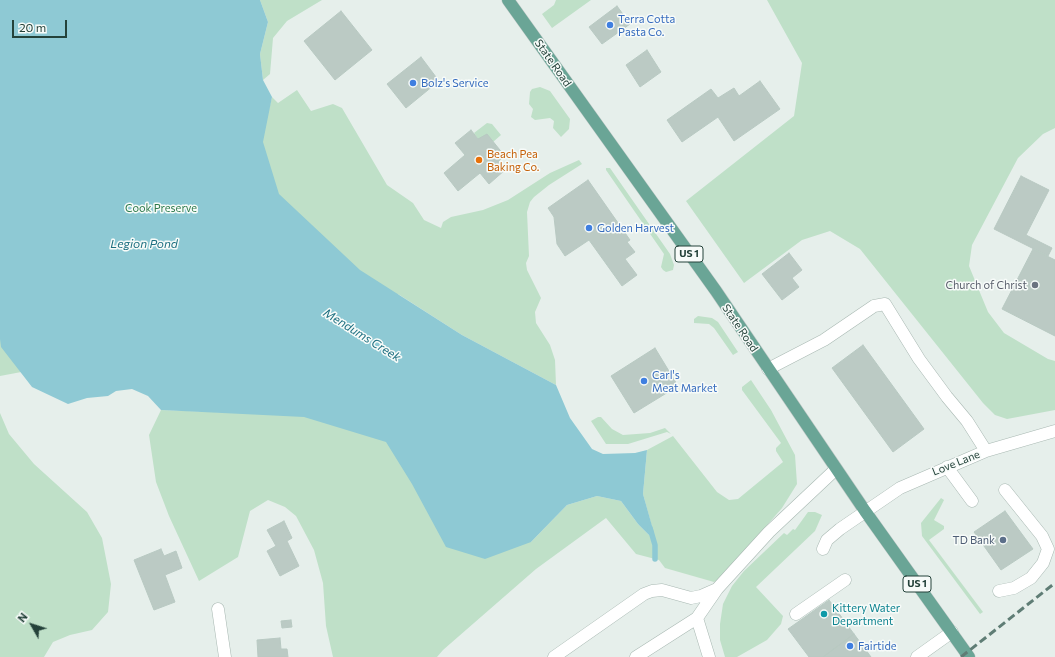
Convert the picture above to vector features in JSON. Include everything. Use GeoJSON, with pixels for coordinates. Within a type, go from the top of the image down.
{"type":"FeatureCollection","features":[{"type":"Feature","properties":{"kind":"main road","name":"State Road"},"geometry":{"type":"LineString","coordinates":[[508,0],[707,279],[864,511],[969,657]]}},
{"type":"Feature","properties":{"kind":"street"},"geometry":{"type":"LineString","coordinates":[[768,369],[824,340],[874,306],[885,304],[919,359],[947,397],[967,420],[986,451]]}},
{"type":"Feature","properties":{"kind":"street","name":"Love Lane"},"geometry":{"type":"LineString","coordinates":[[823,549],[828,540],[864,511],[900,488],[986,451],[1055,431]]}},
{"type":"Feature","properties":{"kind":"street"},"geometry":{"type":"LineString","coordinates":[[947,467],[972,501]]}},
{"type":"Feature","properties":{"kind":"street"},"geometry":{"type":"LineString","coordinates":[[636,657],[697,618],[717,589],[769,532],[836,469]]}},
{"type":"Feature","properties":{"kind":"street"},"geometry":{"type":"LineString","coordinates":[[999,591],[1014,588],[1031,578],[1043,563],[1048,549],[1042,536],[1005,490]]}},
{"type":"Feature","properties":{"kind":"street"},"geometry":{"type":"LineString","coordinates":[[796,614],[845,580]]}},
{"type":"Feature","properties":{"kind":"street"},"geometry":{"type":"LineString","coordinates":[[554,657],[644,594],[662,590],[691,598],[701,596],[717,589]]}},
{"type":"Feature","properties":{"kind":"street"},"geometry":{"type":"LineString","coordinates":[[218,609],[225,657]]}},
{"type":"Feature","properties":{"kind":"street"},"geometry":{"type":"LineString","coordinates":[[697,618],[709,657]]}},
{"type":"Feature","properties":{"kind":"street"},"geometry":{"type":"LineString","coordinates":[[917,657],[952,632]]}},
{"type":"Feature","properties":{"kind":"green space"},"geometry":{"type":"Polygon","coordinates":[[[260,0],[322,0],[287,21],[273,38],[270,74],[263,80],[260,54],[268,22],[260,0]]]}},
{"type":"Feature","properties":{"kind":"green space"},"geometry":{"type":"Polygon","coordinates":[[[556,0],[591,0],[552,28],[542,14],[554,5],[556,0]]]}},
{"type":"Feature","properties":{"kind":"green space"},"geometry":{"type":"Polygon","coordinates":[[[767,0],[1055,0],[1055,128],[1043,134],[1018,158],[972,245],[969,266],[988,312],[1004,333],[1048,359],[1055,361],[1055,410],[1007,419],[995,415],[983,403],[860,249],[830,231],[802,240],[744,283],[686,201],[794,116],[802,63],[767,0]]]}},
{"type":"Feature","properties":{"kind":"green space"},"geometry":{"type":"Polygon","coordinates":[[[540,87],[550,91],[570,119],[569,129],[561,137],[553,128],[554,121],[550,118],[535,120],[531,117],[533,109],[529,104],[530,92],[532,89],[540,87]]]}},
{"type":"Feature","properties":{"kind":"green space","name":"Cook Preserve"},"geometry":{"type":"Polygon","coordinates":[[[297,90],[311,111],[333,104],[342,108],[387,185],[413,203],[424,220],[441,228],[443,222],[451,217],[483,210],[508,200],[550,173],[579,160],[582,164],[549,185],[534,197],[530,202],[527,212],[529,256],[526,263],[527,270],[541,298],[535,312],[536,323],[550,345],[555,360],[556,385],[462,335],[398,294],[531,542],[567,505],[597,496],[621,501],[638,524],[649,535],[654,534],[643,494],[647,450],[673,436],[717,492],[729,500],[738,499],[783,462],[776,451],[776,448],[781,443],[742,390],[742,387],[751,380],[771,410],[795,455],[797,484],[782,508],[721,578],[714,582],[665,568],[659,560],[636,554],[606,518],[536,569],[443,650],[437,657],[333,657],[326,626],[323,583],[314,550],[296,516],[285,507],[268,500],[250,511],[238,557],[199,581],[169,516],[156,482],[149,435],[161,410],[240,413],[149,348],[0,376],[0,233],[269,109],[272,97],[278,103],[297,90]]]}},
{"type":"Feature","properties":{"kind":"green space"},"geometry":{"type":"Polygon","coordinates":[[[487,123],[492,124],[501,135],[493,142],[478,139],[474,133],[487,123]]]}},
{"type":"Feature","properties":{"kind":"green space"},"geometry":{"type":"Polygon","coordinates":[[[606,168],[610,168],[670,254],[674,265],[673,270],[666,272],[661,267],[664,254],[606,168]]]}},
{"type":"Feature","properties":{"kind":"green space"},"geometry":{"type":"Polygon","coordinates":[[[698,316],[712,318],[718,322],[738,352],[733,355],[714,328],[709,324],[694,323],[694,319],[698,316]]]}},
{"type":"Feature","properties":{"kind":"green space"},"geometry":{"type":"Polygon","coordinates":[[[0,413],[9,434],[34,464],[87,512],[102,538],[111,584],[108,612],[92,630],[70,635],[53,642],[44,657],[0,657],[0,413]]]}},
{"type":"Feature","properties":{"kind":"green space"},"geometry":{"type":"Polygon","coordinates":[[[601,417],[612,429],[623,435],[650,433],[665,428],[671,434],[667,432],[628,444],[606,444],[591,421],[601,417]]]}},
{"type":"Feature","properties":{"kind":"green space"},"geometry":{"type":"Polygon","coordinates":[[[941,498],[944,500],[934,520],[944,526],[944,529],[929,540],[983,612],[980,614],[922,536],[921,523],[941,498]]]}},
{"type":"Feature","properties":{"kind":"green space"},"geometry":{"type":"Polygon","coordinates":[[[808,512],[815,512],[822,515],[815,531],[756,587],[783,616],[781,624],[767,640],[737,657],[725,657],[720,640],[720,624],[723,604],[732,586],[744,571],[784,533],[787,535],[793,529],[795,530],[808,512]]]}},
{"type":"Feature","properties":{"kind":"water","name":"Legion Pond"},"geometry":{"type":"Polygon","coordinates":[[[0,0],[260,0],[268,22],[260,54],[263,80],[272,97],[263,142],[279,194],[360,270],[462,335],[556,385],[570,418],[592,449],[603,454],[635,453],[647,450],[643,494],[654,533],[649,535],[638,524],[621,501],[597,496],[567,505],[531,542],[485,559],[446,547],[412,484],[386,442],[304,417],[161,410],[148,396],[132,389],[116,391],[108,396],[87,398],[68,404],[32,387],[1,347],[0,339],[0,0]]]}},
{"type":"Feature","properties":{"kind":"building","name":"Terra Cotta Pasta Co."},"geometry":{"type":"Polygon","coordinates":[[[617,6],[630,24],[602,44],[589,27],[617,6]]]}},
{"type":"Feature","properties":{"kind":"building"},"geometry":{"type":"Polygon","coordinates":[[[341,11],[372,50],[335,80],[304,41],[341,11]]]}},
{"type":"Feature","properties":{"kind":"building"},"geometry":{"type":"Polygon","coordinates":[[[647,50],[661,72],[640,87],[626,65],[647,50]]]}},
{"type":"Feature","properties":{"kind":"building","name":"Bolz's Service"},"geometry":{"type":"Polygon","coordinates":[[[421,57],[439,81],[406,108],[387,84],[421,57]]]}},
{"type":"Feature","properties":{"kind":"building"},"geometry":{"type":"Polygon","coordinates":[[[760,81],[780,109],[734,141],[718,117],[682,142],[667,120],[711,89],[718,98],[734,88],[739,96],[760,81]]]}},
{"type":"Feature","properties":{"kind":"building","name":"Beach Pea Baking Co."},"geometry":{"type":"Polygon","coordinates":[[[471,130],[478,139],[487,134],[504,155],[498,162],[505,170],[489,184],[480,173],[458,191],[444,173],[465,155],[455,143],[471,130]]]}},
{"type":"Feature","properties":{"kind":"building"},"geometry":{"type":"Polygon","coordinates":[[[1021,176],[1049,190],[1026,235],[1052,248],[1048,256],[994,229],[1021,176]]]}},
{"type":"Feature","properties":{"kind":"building","name":"Golden Harvest"},"geometry":{"type":"Polygon","coordinates":[[[588,180],[630,240],[627,242],[635,252],[625,259],[637,275],[622,286],[589,240],[565,256],[557,244],[554,217],[548,208],[588,180]]]}},
{"type":"Feature","properties":{"kind":"building","name":"Church of Christ"},"geometry":{"type":"Polygon","coordinates":[[[1033,249],[1055,260],[1055,336],[1002,309],[1033,249]]]}},
{"type":"Feature","properties":{"kind":"building"},"geometry":{"type":"Polygon","coordinates":[[[789,253],[802,270],[792,278],[799,287],[782,300],[762,274],[789,253]]]}},
{"type":"Feature","properties":{"kind":"building"},"geometry":{"type":"Polygon","coordinates":[[[863,345],[924,429],[893,452],[832,368],[863,345]]]}},
{"type":"Feature","properties":{"kind":"building","name":"Carl's Meat Market"},"geometry":{"type":"Polygon","coordinates":[[[655,348],[678,386],[634,413],[611,376],[655,348]]]}},
{"type":"Feature","properties":{"kind":"building","name":"TD Bank"},"geometry":{"type":"Polygon","coordinates":[[[1005,511],[1033,549],[1001,570],[974,532],[1005,511]]]}},
{"type":"Feature","properties":{"kind":"building"},"geometry":{"type":"Polygon","coordinates":[[[284,521],[292,538],[287,541],[299,566],[280,576],[267,551],[276,546],[267,530],[284,521]]]}},
{"type":"Feature","properties":{"kind":"building"},"geometry":{"type":"Polygon","coordinates":[[[161,549],[164,556],[176,551],[182,568],[165,575],[175,602],[154,610],[134,560],[161,549]]]}},
{"type":"Feature","properties":{"kind":"building","name":"Kittery Water Department"},"geometry":{"type":"Polygon","coordinates":[[[829,600],[854,634],[823,657],[809,657],[788,629],[829,600]]]}},
{"type":"Feature","properties":{"kind":"building"},"geometry":{"type":"Polygon","coordinates":[[[291,620],[292,627],[282,628],[281,621],[291,620]]]}},
{"type":"Feature","properties":{"kind":"building","name":"Fairtide"},"geometry":{"type":"Polygon","coordinates":[[[854,634],[871,657],[823,657],[854,634]]]}},
{"type":"Feature","properties":{"kind":"building"},"geometry":{"type":"Polygon","coordinates":[[[280,638],[281,649],[287,649],[288,657],[258,657],[257,640],[280,638]]]}},
{"type":"Feature","properties":{"kind":"waterway","name":"Mendums Creek"},"geometry":{"type":"LineString","coordinates":[[650,528],[655,545],[655,559]]}},
{"type":"Feature","properties":{"kind":"railway"},"geometry":{"type":"LineString","coordinates":[[961,657],[1055,583]]}},
{"type":"Feature","properties":{"kind":"place","name":"Terra Cotta Pasta Co."},"geometry":{"type":"Point","coordinates":[610,25]}},
{"type":"Feature","properties":{"kind":"place","name":"Bolz's Service"},"geometry":{"type":"Point","coordinates":[413,83]}},
{"type":"Feature","properties":{"kind":"place","name":"Beach Pea Baking Co."},"geometry":{"type":"Point","coordinates":[479,160]}},
{"type":"Feature","properties":{"kind":"place","name":"Golden Harvest"},"geometry":{"type":"Point","coordinates":[589,228]}},
{"type":"Feature","properties":{"kind":"place","name":"Church of Christ"},"geometry":{"type":"Point","coordinates":[1035,285]}},
{"type":"Feature","properties":{"kind":"place","name":"Carl's Meat Market"},"geometry":{"type":"Point","coordinates":[644,381]}},
{"type":"Feature","properties":{"kind":"place","name":"TD Bank"},"geometry":{"type":"Point","coordinates":[1003,540]}},
{"type":"Feature","properties":{"kind":"place","name":"Kittery Water Department"},"geometry":{"type":"Point","coordinates":[824,614]}},
{"type":"Feature","properties":{"kind":"place","name":"Fairtide"},"geometry":{"type":"Point","coordinates":[850,646]}}]}
